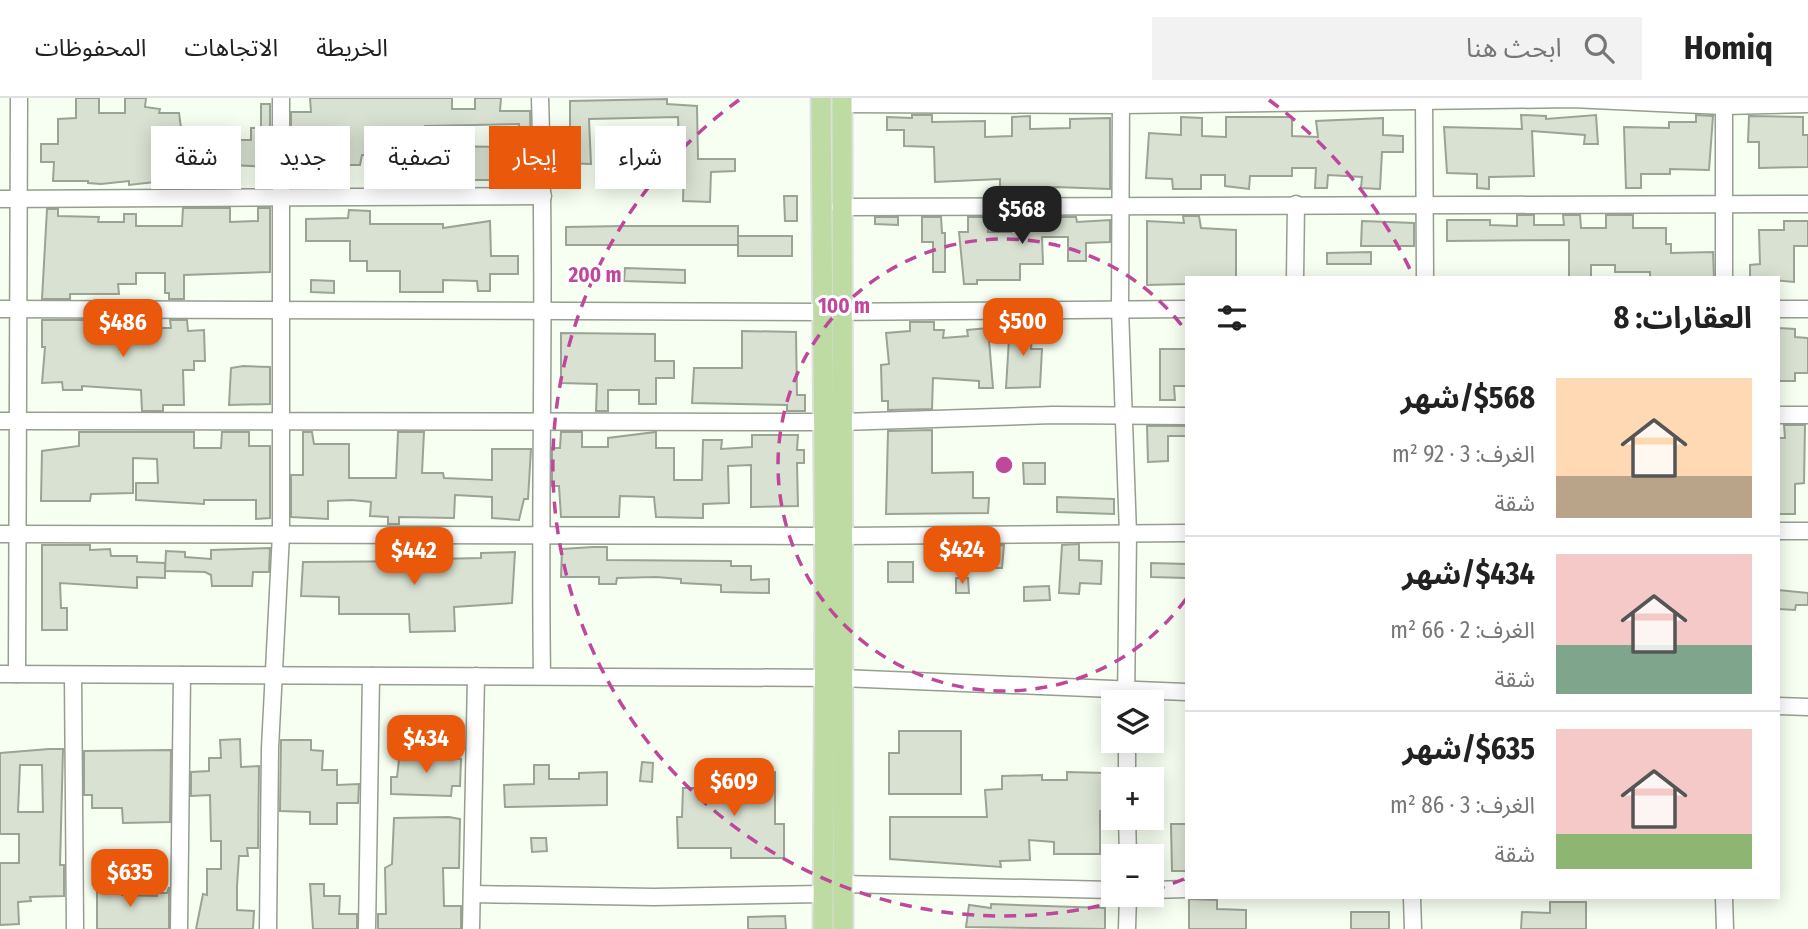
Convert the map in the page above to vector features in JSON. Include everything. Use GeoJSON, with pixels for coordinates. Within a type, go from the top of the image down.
{"type":"FeatureCollection","features":[{"type":"Feature","properties":{"kind":"main road"},"geometry":{"type":"LineString","coordinates":[[821,98],[832,312],[833,536],[832,678],[823,929]]}},
{"type":"Feature","properties":{"kind":"main road"},"geometry":{"type":"LineString","coordinates":[[832,312],[840,207],[842,101]]}},
{"type":"Feature","properties":{"kind":"main road"},"geometry":{"type":"LineString","coordinates":[[832,678],[843,929]]}},
{"type":"Feature","properties":{"kind":"street"},"geometry":{"type":"LineString","coordinates":[[17,674],[19,98]]}},
{"type":"Feature","properties":{"kind":"street"},"geometry":{"type":"LineString","coordinates":[[268,929],[270,748],[276,675],[281,534],[281,98]]}},
{"type":"Feature","properties":{"kind":"street"},"geometry":{"type":"LineString","coordinates":[[540,98],[543,195],[540,535],[542,676]]}},
{"type":"Feature","properties":{"kind":"street"},"geometry":{"type":"LineString","coordinates":[[842,101],[1572,99],[1808,104]]}},
{"type":"Feature","properties":{"kind":"street"},"geometry":{"type":"LineString","coordinates":[[1424,100],[1425,276]]}},
{"type":"Feature","properties":{"kind":"street"},"geometry":{"type":"LineString","coordinates":[[1121,101],[1123,206],[1120,309],[1128,534],[1126,690]]}},
{"type":"Feature","properties":{"kind":"street"},"geometry":{"type":"LineString","coordinates":[[1723,102],[1724,276]]}},
{"type":"Feature","properties":{"kind":"street"},"geometry":{"type":"LineString","coordinates":[[0,199],[543,195]]}},
{"type":"Feature","properties":{"kind":"street"},"geometry":{"type":"LineString","coordinates":[[1295,276],[1296,204]]}},
{"type":"Feature","properties":{"kind":"street"},"geometry":{"type":"LineString","coordinates":[[840,207],[1808,204]]}},
{"type":"Feature","properties":{"kind":"street"},"geometry":{"type":"LineString","coordinates":[[0,309],[282,312],[1185,309]]}},
{"type":"Feature","properties":{"kind":"street"},"geometry":{"type":"LineString","coordinates":[[1780,309],[1808,309]]}},
{"type":"Feature","properties":{"kind":"street"},"geometry":{"type":"LineString","coordinates":[[0,421],[541,424],[832,422],[1053,415],[1185,416]]}},
{"type":"Feature","properties":{"kind":"street"},"geometry":{"type":"LineString","coordinates":[[1780,415],[1808,415]]}},
{"type":"Feature","properties":{"kind":"street"},"geometry":{"type":"LineString","coordinates":[[1780,531],[1808,531]]}},
{"type":"Feature","properties":{"kind":"street"},"geometry":{"type":"LineString","coordinates":[[0,534],[833,536],[1185,533]]}},
{"type":"Feature","properties":{"kind":"street"},"geometry":{"type":"LineString","coordinates":[[0,674],[832,678],[1101,694]]}},
{"type":"Feature","properties":{"kind":"street"},"geometry":{"type":"LineString","coordinates":[[73,675],[75,929]]}},
{"type":"Feature","properties":{"kind":"street"},"geometry":{"type":"LineString","coordinates":[[179,929],[182,675]]}},
{"type":"Feature","properties":{"kind":"street"},"geometry":{"type":"LineString","coordinates":[[367,929],[371,676]]}},
{"type":"Feature","properties":{"kind":"street"},"geometry":{"type":"LineString","coordinates":[[471,929],[476,676]]}},
{"type":"Feature","properties":{"kind":"street"},"geometry":{"type":"LineString","coordinates":[[1164,693],[1185,692]]}},
{"type":"Feature","properties":{"kind":"street"},"geometry":{"type":"LineString","coordinates":[[1780,706],[1808,707]]}},
{"type":"Feature","properties":{"kind":"street"},"geometry":{"type":"LineString","coordinates":[[842,884],[1101,890]]}},
{"type":"Feature","properties":{"kind":"street"},"geometry":{"type":"LineString","coordinates":[[1164,890],[1185,889]]}},
{"type":"Feature","properties":{"kind":"street"},"geometry":{"type":"LineString","coordinates":[[472,894],[654,897],[823,894]]}},
{"type":"Feature","properties":{"kind":"street"},"geometry":{"type":"LineString","coordinates":[[1412,899],[1413,929]]}},
{"type":"Feature","properties":{"kind":"street"},"geometry":{"type":"LineString","coordinates":[[1724,899],[1725,929]]}},
{"type":"Feature","properties":{"kind":"street"},"geometry":{"type":"LineString","coordinates":[[1128,907],[1128,929]]}},
{"type":"Feature","properties":{"kind":"building"},"geometry":{"type":"Polygon","coordinates":[[[76,98],[99,98],[99,113],[125,113],[125,98],[146,98],[145,107],[160,109],[159,113],[179,113],[181,126],[151,126],[151,182],[129,185],[129,181],[101,184],[88,181],[53,181],[54,162],[41,162],[41,144],[58,144],[58,119],[76,118],[76,98]]]}},
{"type":"Feature","properties":{"kind":"building"},"geometry":{"type":"Polygon","coordinates":[[[310,98],[452,98],[452,109],[475,109],[475,98],[501,98],[500,111],[530,111],[530,126],[364,126],[364,155],[360,165],[350,165],[350,126],[291,126],[291,112],[311,112],[310,98]]]}},
{"type":"Feature","properties":{"kind":"building"},"geometry":{"type":"Polygon","coordinates":[[[667,99],[667,104],[697,106],[698,159],[735,159],[735,171],[711,172],[710,202],[683,201],[683,189],[686,189],[686,126],[678,126],[678,117],[589,119],[591,164],[581,164],[581,126],[570,126],[570,101],[667,99]]]}},
{"type":"Feature","properties":{"kind":"building"},"geometry":{"type":"Polygon","coordinates":[[[261,104],[270,104],[270,126],[261,126],[261,104]]]}},
{"type":"Feature","properties":{"kind":"building"},"geometry":{"type":"Polygon","coordinates":[[[912,115],[932,115],[932,122],[985,121],[985,137],[1012,136],[1012,117],[1030,116],[1030,129],[1070,128],[1070,119],[1110,118],[1110,189],[1055,187],[1000,190],[1000,179],[935,182],[934,147],[904,146],[904,130],[887,130],[887,117],[912,118],[912,115]]]}},
{"type":"Feature","properties":{"kind":"building"},"geometry":{"type":"Polygon","coordinates":[[[1521,115],[1546,116],[1546,119],[1596,115],[1598,144],[1584,144],[1585,135],[1532,131],[1534,176],[1489,177],[1489,189],[1477,188],[1477,174],[1447,173],[1444,127],[1522,129],[1521,115]]]}},
{"type":"Feature","properties":{"kind":"building"},"geometry":{"type":"Polygon","coordinates":[[[1696,115],[1713,116],[1709,170],[1670,169],[1670,174],[1641,174],[1641,188],[1626,188],[1624,127],[1669,128],[1669,122],[1696,122],[1696,115]]]}},
{"type":"Feature","properties":{"kind":"building"},"geometry":{"type":"Polygon","coordinates":[[[1749,116],[1803,117],[1803,135],[1808,135],[1808,167],[1759,168],[1759,142],[1748,142],[1749,116]]]}},
{"type":"Feature","properties":{"kind":"building"},"geometry":{"type":"Polygon","coordinates":[[[1181,117],[1202,118],[1202,136],[1226,137],[1226,117],[1292,117],[1292,136],[1318,137],[1316,121],[1383,118],[1383,135],[1403,136],[1403,152],[1382,152],[1380,189],[1361,188],[1362,177],[1328,175],[1327,188],[1315,188],[1316,168],[1292,168],[1292,176],[1250,176],[1249,189],[1225,186],[1225,175],[1201,175],[1201,189],[1173,189],[1172,179],[1146,178],[1149,133],[1181,135],[1181,117]]]}},
{"type":"Feature","properties":{"kind":"building"},"geometry":{"type":"Polygon","coordinates":[[[251,128],[255,128],[255,166],[241,166],[241,140],[251,140],[251,128]]]}},
{"type":"Feature","properties":{"kind":"building"},"geometry":{"type":"Polygon","coordinates":[[[475,146],[489,147],[489,180],[475,180],[475,146]]]}},
{"type":"Feature","properties":{"kind":"building"},"geometry":{"type":"Polygon","coordinates":[[[784,196],[797,196],[797,221],[785,221],[784,196]]]}},
{"type":"Feature","properties":{"kind":"building"},"geometry":{"type":"Polygon","coordinates":[[[183,208],[230,208],[230,222],[258,221],[258,208],[270,208],[270,272],[184,275],[184,299],[169,299],[169,293],[165,293],[165,273],[136,273],[136,284],[118,284],[119,294],[70,294],[70,299],[42,299],[47,209],[58,209],[58,216],[99,217],[98,222],[124,222],[124,214],[136,214],[136,226],[182,226],[183,208]]]}},
{"type":"Feature","properties":{"kind":"building"},"geometry":{"type":"Polygon","coordinates":[[[349,210],[370,211],[370,224],[443,224],[443,228],[490,221],[491,256],[518,256],[518,274],[490,274],[490,291],[478,291],[477,281],[443,280],[443,292],[400,292],[400,271],[367,271],[367,261],[350,261],[350,241],[306,241],[306,219],[348,218],[349,210]]]}},
{"type":"Feature","properties":{"kind":"building"},"geometry":{"type":"Polygon","coordinates":[[[1517,215],[1534,215],[1534,225],[1564,225],[1563,215],[1580,215],[1581,228],[1606,228],[1606,215],[1633,215],[1633,228],[1666,228],[1666,244],[1671,244],[1671,253],[1713,252],[1714,276],[1650,276],[1650,272],[1615,272],[1615,265],[1591,265],[1591,276],[1569,276],[1569,240],[1447,241],[1447,220],[1490,220],[1490,225],[1517,226],[1517,215]]]}},
{"type":"Feature","properties":{"kind":"building"},"geometry":{"type":"Polygon","coordinates":[[[1183,216],[1199,216],[1201,228],[1236,230],[1236,276],[1185,276],[1185,284],[1147,285],[1147,221],[1184,223],[1183,216]]]}},
{"type":"Feature","properties":{"kind":"building"},"geometry":{"type":"Polygon","coordinates":[[[875,217],[898,217],[898,225],[875,224],[875,217]]]}},
{"type":"Feature","properties":{"kind":"building"},"geometry":{"type":"Polygon","coordinates":[[[922,217],[941,217],[942,233],[945,233],[945,272],[933,272],[933,242],[922,242],[922,217]]]}},
{"type":"Feature","properties":{"kind":"building"},"geometry":{"type":"Polygon","coordinates":[[[968,217],[988,217],[988,232],[1011,232],[1011,222],[1046,221],[1058,217],[1076,217],[1077,222],[1110,220],[1110,242],[1086,243],[1086,261],[1068,261],[1068,237],[1042,237],[1043,264],[1020,264],[1020,280],[977,280],[977,284],[964,284],[959,232],[968,232],[968,217]]]}},
{"type":"Feature","properties":{"kind":"building"},"geometry":{"type":"Polygon","coordinates":[[[1362,221],[1414,223],[1414,246],[1361,246],[1362,221]]]}},
{"type":"Feature","properties":{"kind":"building"},"geometry":{"type":"Polygon","coordinates":[[[1784,221],[1808,221],[1808,246],[1794,246],[1794,282],[1780,281],[1780,276],[1750,276],[1750,265],[1760,264],[1759,230],[1784,230],[1784,221]]]}},
{"type":"Feature","properties":{"kind":"building"},"geometry":{"type":"Polygon","coordinates":[[[738,226],[738,245],[566,245],[566,227],[738,226]]]}},
{"type":"Feature","properties":{"kind":"building"},"geometry":{"type":"Polygon","coordinates":[[[738,236],[792,236],[792,256],[738,256],[738,236]]]}},
{"type":"Feature","properties":{"kind":"building"},"geometry":{"type":"Polygon","coordinates":[[[1371,252],[1371,264],[1327,264],[1327,253],[1371,252]]]}},
{"type":"Feature","properties":{"kind":"building"},"geometry":{"type":"Polygon","coordinates":[[[625,268],[685,270],[685,283],[624,281],[625,268]]]}},
{"type":"Feature","properties":{"kind":"building"},"geometry":{"type":"Polygon","coordinates":[[[311,280],[334,281],[334,293],[311,292],[311,280]]]}},
{"type":"Feature","properties":{"kind":"building"},"geometry":{"type":"Polygon","coordinates":[[[42,320],[90,320],[89,334],[127,333],[127,320],[145,320],[146,328],[171,328],[170,320],[187,320],[188,331],[204,330],[205,361],[194,361],[194,370],[183,370],[184,405],[163,405],[163,411],[142,411],[141,390],[82,386],[82,390],[63,390],[62,382],[42,383],[45,347],[42,347],[42,320]]]}},
{"type":"Feature","properties":{"kind":"building"},"geometry":{"type":"Polygon","coordinates":[[[910,322],[934,322],[934,330],[944,330],[943,338],[968,336],[967,330],[988,328],[993,388],[979,388],[979,381],[933,378],[932,409],[888,410],[888,401],[882,401],[881,365],[889,364],[886,333],[910,331],[910,322]]]}},
{"type":"Feature","properties":{"kind":"building"},"geometry":{"type":"Polygon","coordinates":[[[1010,322],[1033,323],[1031,349],[1042,349],[1040,387],[1006,388],[1010,322]]]}},
{"type":"Feature","properties":{"kind":"building"},"geometry":{"type":"Polygon","coordinates":[[[1780,328],[1795,329],[1795,337],[1808,338],[1808,373],[1795,373],[1795,381],[1780,381],[1780,328]]]}},
{"type":"Feature","properties":{"kind":"building"},"geometry":{"type":"Polygon","coordinates":[[[742,331],[796,332],[797,395],[805,395],[805,411],[787,411],[787,405],[692,403],[694,368],[742,368],[742,331]]]}},
{"type":"Feature","properties":{"kind":"building"},"geometry":{"type":"Polygon","coordinates":[[[561,333],[655,334],[655,361],[674,361],[674,378],[656,378],[656,404],[639,404],[639,390],[608,390],[608,411],[596,411],[597,384],[561,383],[561,333]]]}},
{"type":"Feature","properties":{"kind":"building"},"geometry":{"type":"Polygon","coordinates":[[[1160,349],[1185,349],[1185,386],[1174,386],[1175,400],[1160,400],[1160,349]]]}},
{"type":"Feature","properties":{"kind":"building"},"geometry":{"type":"Polygon","coordinates":[[[270,367],[270,404],[229,405],[231,368],[270,367]]]}},
{"type":"Feature","properties":{"kind":"building"},"geometry":{"type":"Polygon","coordinates":[[[1784,425],[1805,425],[1804,483],[1795,484],[1795,514],[1780,514],[1780,438],[1785,438],[1784,425]]]}},
{"type":"Feature","properties":{"kind":"building"},"geometry":{"type":"Polygon","coordinates":[[[1147,426],[1185,426],[1185,436],[1168,436],[1168,461],[1148,462],[1147,426]]]}},
{"type":"Feature","properties":{"kind":"building"},"geometry":{"type":"Polygon","coordinates":[[[932,430],[932,473],[973,472],[973,498],[989,498],[988,513],[886,514],[888,431],[932,430]]]}},
{"type":"Feature","properties":{"kind":"building"},"geometry":{"type":"Polygon","coordinates":[[[79,432],[194,432],[194,448],[221,448],[222,432],[249,432],[249,446],[270,446],[270,518],[256,519],[256,500],[204,500],[204,504],[136,500],[136,483],[158,483],[157,459],[133,458],[133,493],[91,494],[90,501],[41,501],[42,451],[79,446],[79,432]]]}},
{"type":"Feature","properties":{"kind":"building"},"geometry":{"type":"Polygon","coordinates":[[[303,432],[312,432],[314,444],[349,444],[349,478],[396,478],[398,432],[424,432],[422,473],[443,473],[444,478],[492,480],[492,449],[531,449],[528,499],[524,499],[519,520],[492,518],[492,497],[455,495],[454,518],[399,517],[399,524],[388,524],[388,517],[370,516],[371,502],[352,500],[328,501],[328,519],[291,517],[291,475],[303,475],[303,432]]]}},
{"type":"Feature","properties":{"kind":"building"},"geometry":{"type":"Polygon","coordinates":[[[561,432],[582,432],[582,447],[608,447],[608,438],[656,432],[656,448],[674,448],[674,480],[702,480],[703,440],[722,440],[721,449],[752,447],[752,435],[798,435],[797,450],[804,450],[804,463],[797,463],[798,506],[751,507],[751,465],[728,466],[729,503],[703,504],[703,518],[656,517],[654,497],[620,496],[619,517],[561,517],[559,486],[552,486],[552,448],[560,448],[561,432]]]}},
{"type":"Feature","properties":{"kind":"building"},"geometry":{"type":"Polygon","coordinates":[[[1023,463],[1045,463],[1045,484],[1024,484],[1023,463]]]}},
{"type":"Feature","properties":{"kind":"building"},"geometry":{"type":"Polygon","coordinates":[[[1057,497],[1114,499],[1114,514],[1057,512],[1057,497]]]}},
{"type":"Feature","properties":{"kind":"building"},"geometry":{"type":"Polygon","coordinates":[[[1079,544],[1079,560],[1102,561],[1101,584],[1080,583],[1079,594],[1059,593],[1062,545],[1079,544]]]}},
{"type":"Feature","properties":{"kind":"building"},"geometry":{"type":"Polygon","coordinates":[[[42,545],[90,545],[90,550],[110,549],[111,556],[137,556],[137,562],[165,563],[165,578],[137,577],[137,588],[60,583],[61,608],[67,608],[67,630],[42,630],[42,545]]]}},
{"type":"Feature","properties":{"kind":"building"},"geometry":{"type":"Polygon","coordinates":[[[1004,545],[1002,568],[979,568],[979,556],[946,554],[947,546],[1004,545]]]}},
{"type":"Feature","properties":{"kind":"building"},"geometry":{"type":"Polygon","coordinates":[[[607,547],[607,560],[731,561],[731,566],[751,566],[751,580],[769,579],[769,593],[721,592],[721,585],[681,583],[681,579],[656,577],[617,578],[616,584],[599,584],[599,577],[561,577],[562,549],[607,547]]]}},
{"type":"Feature","properties":{"kind":"building"},"geometry":{"type":"Polygon","coordinates":[[[270,548],[269,572],[253,572],[252,586],[212,586],[211,575],[205,572],[165,571],[166,551],[185,552],[185,557],[211,559],[211,550],[270,548]]]}},
{"type":"Feature","properties":{"kind":"building"},"geometry":{"type":"Polygon","coordinates":[[[515,552],[512,603],[454,607],[455,631],[410,632],[409,614],[339,614],[339,597],[301,596],[303,562],[433,561],[481,558],[481,553],[515,552]]]}},
{"type":"Feature","properties":{"kind":"building"},"geometry":{"type":"Polygon","coordinates":[[[888,562],[913,562],[913,582],[888,582],[888,562]]]}},
{"type":"Feature","properties":{"kind":"building"},"geometry":{"type":"Polygon","coordinates":[[[1151,563],[1185,564],[1185,578],[1151,577],[1151,563]]]}},
{"type":"Feature","properties":{"kind":"building"},"geometry":{"type":"Polygon","coordinates":[[[956,578],[968,578],[969,593],[956,593],[956,578]]]}},
{"type":"Feature","properties":{"kind":"building"},"geometry":{"type":"Polygon","coordinates":[[[1049,586],[1050,600],[1024,601],[1024,587],[1049,586]]]}},
{"type":"Feature","properties":{"kind":"building"},"geometry":{"type":"Polygon","coordinates":[[[1780,590],[1808,593],[1808,605],[1796,605],[1795,610],[1780,609],[1780,590]]]}},
{"type":"Feature","properties":{"kind":"building"},"geometry":{"type":"Polygon","coordinates":[[[899,731],[961,731],[961,794],[889,794],[889,753],[899,753],[899,731]]]}},
{"type":"Feature","properties":{"kind":"building"},"geometry":{"type":"Polygon","coordinates":[[[240,739],[241,767],[259,766],[258,848],[247,848],[248,856],[239,856],[237,886],[237,910],[254,911],[253,929],[196,929],[203,894],[207,895],[207,869],[221,869],[221,841],[211,841],[210,795],[191,796],[191,772],[209,771],[209,758],[221,758],[220,740],[240,739]]]}},
{"type":"Feature","properties":{"kind":"building"},"geometry":{"type":"Polygon","coordinates":[[[281,740],[311,740],[311,750],[323,751],[322,770],[337,770],[337,785],[359,784],[358,803],[337,803],[337,824],[310,824],[310,812],[280,811],[281,740]]]}},
{"type":"Feature","properties":{"kind":"building"},"geometry":{"type":"Polygon","coordinates":[[[63,749],[60,865],[64,865],[64,896],[30,897],[31,901],[18,902],[19,924],[0,925],[0,863],[19,863],[19,834],[0,834],[0,753],[63,749]],[[20,765],[18,812],[43,812],[42,765],[20,765]]]}},
{"type":"Feature","properties":{"kind":"building"},"geometry":{"type":"Polygon","coordinates":[[[171,750],[170,822],[123,823],[122,808],[92,808],[92,795],[84,795],[84,751],[171,750]]]}},
{"type":"Feature","properties":{"kind":"building"},"geometry":{"type":"Polygon","coordinates":[[[400,751],[420,753],[420,757],[461,759],[460,786],[452,786],[451,796],[391,794],[391,777],[397,777],[400,751]]]}},
{"type":"Feature","properties":{"kind":"building"},"geometry":{"type":"Polygon","coordinates":[[[642,762],[653,763],[652,782],[640,781],[642,762]]]}},
{"type":"Feature","properties":{"kind":"building"},"geometry":{"type":"Polygon","coordinates":[[[534,765],[549,765],[549,779],[579,779],[579,773],[607,772],[607,805],[505,807],[504,785],[534,784],[534,765]]]}},
{"type":"Feature","properties":{"kind":"building"},"geometry":{"type":"Polygon","coordinates":[[[775,772],[775,824],[784,824],[784,858],[731,858],[731,848],[678,848],[677,817],[682,817],[683,788],[730,788],[730,773],[775,772]]]}},
{"type":"Feature","properties":{"kind":"building"},"geometry":{"type":"Polygon","coordinates":[[[1067,772],[1101,773],[1100,854],[1054,854],[1054,842],[1029,840],[1030,860],[1000,861],[1001,867],[890,859],[890,817],[987,817],[985,790],[1002,789],[1002,776],[1042,775],[1042,780],[1067,780],[1067,772]]]}},
{"type":"Feature","properties":{"kind":"building"},"geometry":{"type":"Polygon","coordinates":[[[394,818],[460,819],[459,868],[443,868],[444,906],[461,906],[461,929],[378,929],[378,914],[386,914],[385,868],[392,864],[394,818]]]}},
{"type":"Feature","properties":{"kind":"building"},"geometry":{"type":"Polygon","coordinates":[[[1171,824],[1185,824],[1185,871],[1172,871],[1171,824]]]}},
{"type":"Feature","properties":{"kind":"building"},"geometry":{"type":"Polygon","coordinates":[[[531,838],[546,838],[547,851],[532,852],[531,838]]]}},
{"type":"Feature","properties":{"kind":"building"},"geometry":{"type":"Polygon","coordinates":[[[97,881],[122,881],[122,895],[157,896],[157,893],[167,893],[169,887],[169,929],[97,929],[97,881]]]}},
{"type":"Feature","properties":{"kind":"building"},"geometry":{"type":"Polygon","coordinates":[[[310,884],[324,884],[324,896],[340,896],[339,914],[357,914],[357,929],[313,929],[310,884]]]}},
{"type":"Feature","properties":{"kind":"building"},"geometry":{"type":"Polygon","coordinates":[[[1189,899],[1217,900],[1217,909],[1246,910],[1246,929],[1189,929],[1189,899]]]}},
{"type":"Feature","properties":{"kind":"building"},"geometry":{"type":"Polygon","coordinates":[[[1550,902],[1586,902],[1586,929],[1521,929],[1522,912],[1550,913],[1550,902]]]}},
{"type":"Feature","properties":{"kind":"building"},"geometry":{"type":"Polygon","coordinates":[[[991,904],[1105,908],[1105,929],[966,927],[969,905],[991,908],[991,904]]]}},
{"type":"Feature","properties":{"kind":"building"},"geometry":{"type":"Polygon","coordinates":[[[1351,912],[1389,912],[1389,929],[1351,929],[1351,912]]]}},
{"type":"Feature","properties":{"kind":"building"},"geometry":{"type":"Polygon","coordinates":[[[785,916],[786,929],[748,929],[748,917],[785,916]]]}}]}
